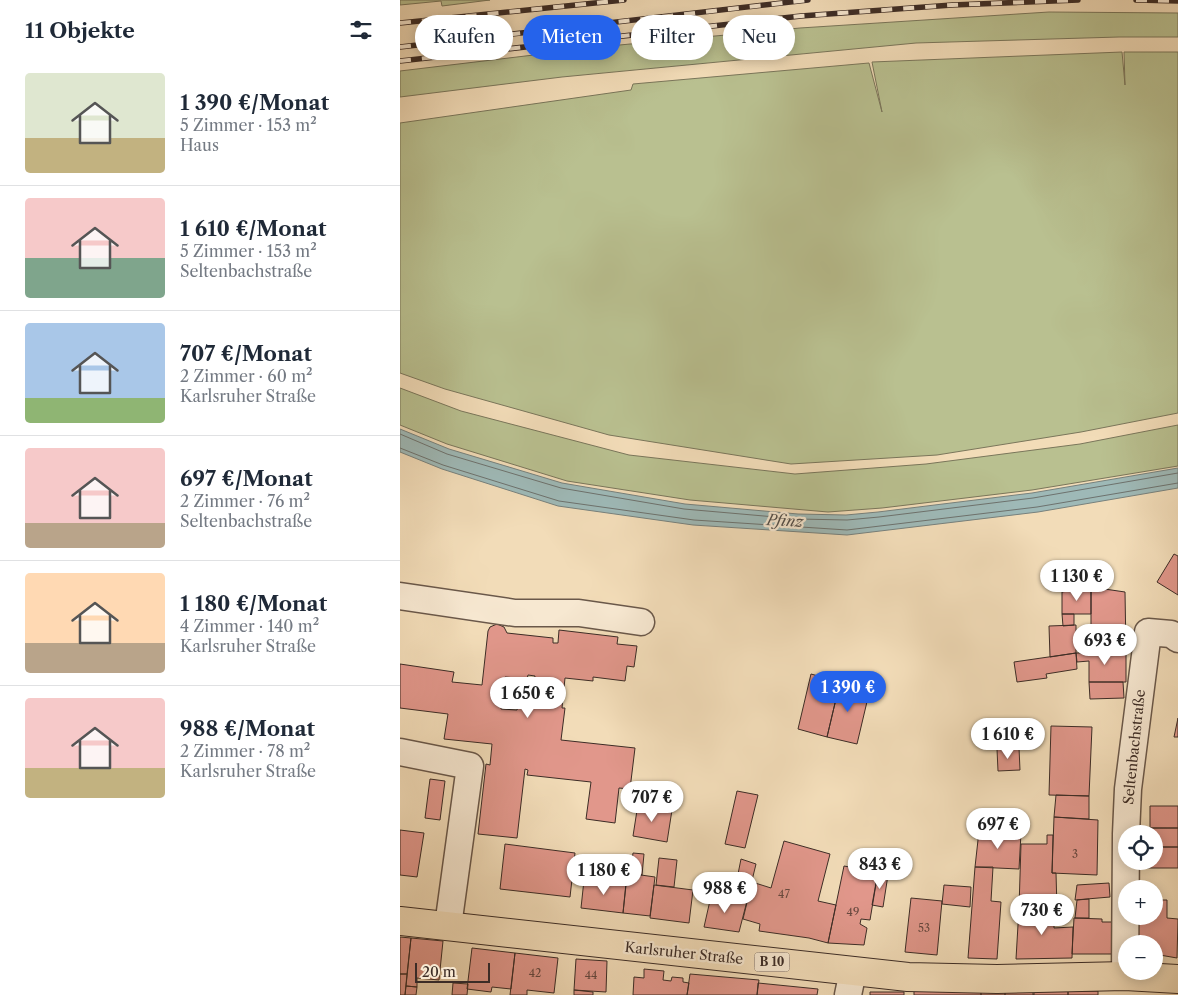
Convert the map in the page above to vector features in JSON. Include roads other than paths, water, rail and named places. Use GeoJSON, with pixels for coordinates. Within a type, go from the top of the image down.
{"type":"FeatureCollection","features":[{"type":"Feature","properties":{"kind":"main road","name":"Karlsruher Straße"},"geometry":{"type":"LineString","coordinates":[[400,921],[448,926],[850,983],[908,977],[1138,983],[1178,979]]}},
{"type":"Feature","properties":{"kind":"street"},"geometry":{"type":"LineString","coordinates":[[400,596],[515,613],[579,613],[641,622]]}},
{"type":"Feature","properties":{"kind":"street","name":"Seltenbachstraße"},"geometry":{"type":"LineString","coordinates":[[1126,825],[1128,789],[1148,632],[1171,634],[1178,639]]}},
{"type":"Feature","properties":{"kind":"street"},"geometry":{"type":"LineString","coordinates":[[400,752],[470,766],[448,926]]}},
{"type":"Feature","properties":{"kind":"street","name":"Seltenbachstraße"},"geometry":{"type":"LineString","coordinates":[[1129,870],[1138,983]]}},
{"type":"Feature","properties":{"kind":"water","name":"Pfinz"},"geometry":{"type":"Polygon","coordinates":[[[400,429],[449,449],[562,483],[685,504],[798,514],[846,515],[878,512],[1032,493],[1178,468],[1178,488],[1038,512],[847,535],[693,525],[558,506],[442,469],[400,452],[400,429]]]}},
{"type":"Feature","properties":{"kind":"railway"},"geometry":{"type":"LineString","coordinates":[[400,23],[624,0]]}},
{"type":"Feature","properties":{"kind":"railway"},"geometry":{"type":"LineString","coordinates":[[400,47],[808,0]]}},
{"type":"Feature","properties":{"kind":"railway"},"geometry":{"type":"LineString","coordinates":[[400,61],[801,16],[952,5],[1078,0]]}},
{"type":"Feature","properties":{"kind":"railway"},"geometry":{"type":"LineString","coordinates":[[1136,0],[1178,1]]}}]}
